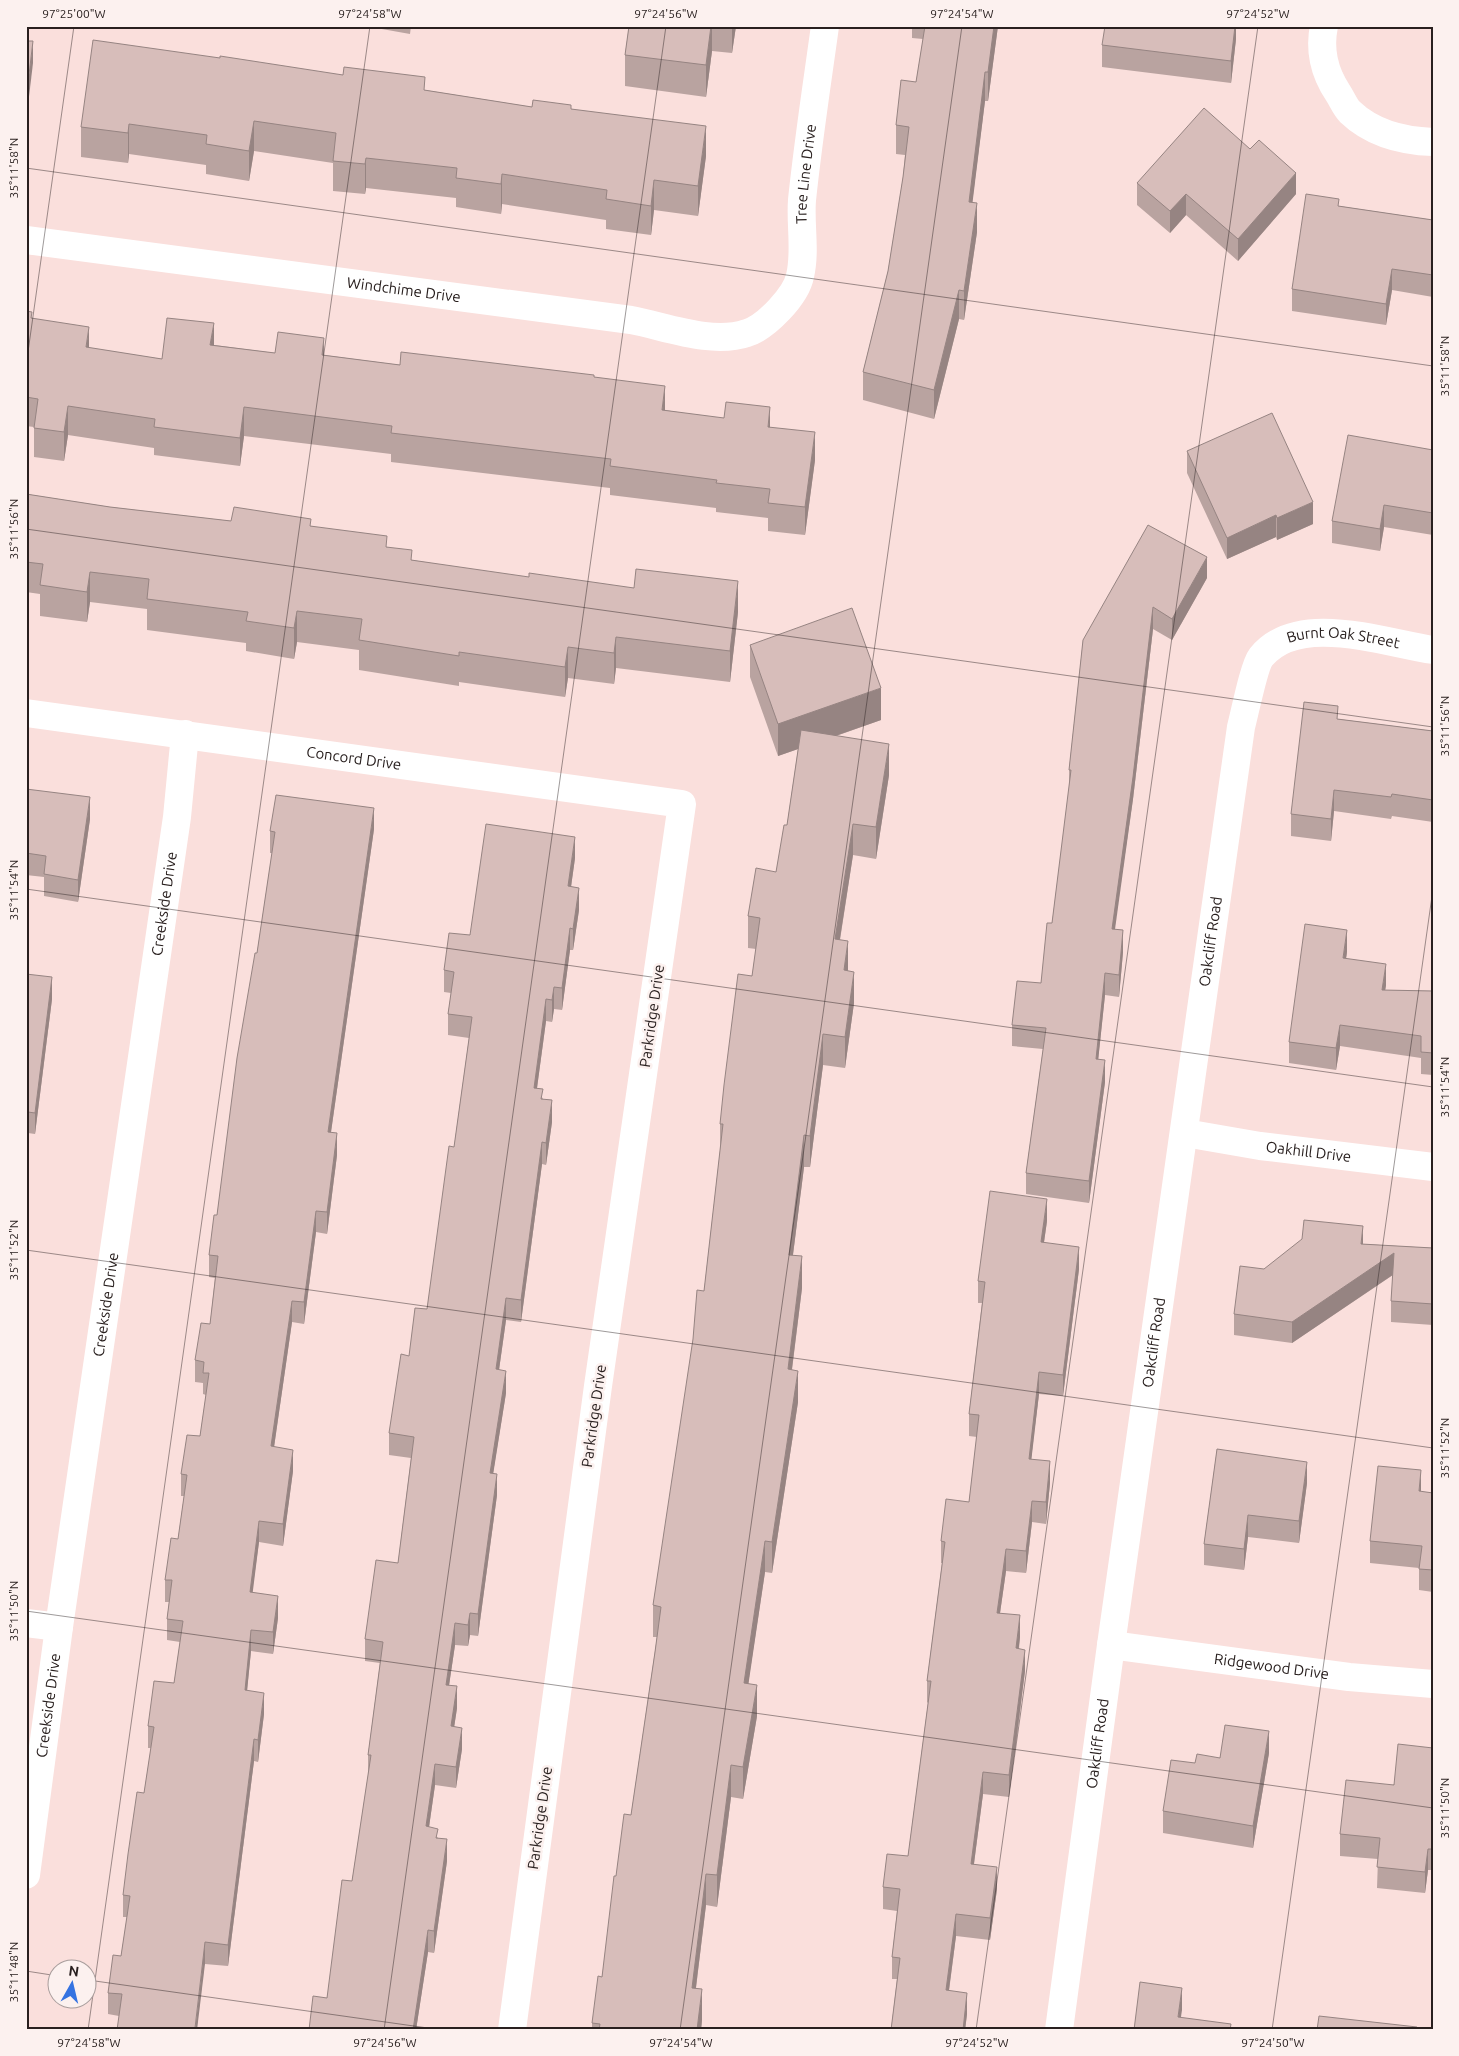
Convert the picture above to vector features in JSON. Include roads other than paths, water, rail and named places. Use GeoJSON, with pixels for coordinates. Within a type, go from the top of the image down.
{"type":"FeatureCollection","features":[{"type":"Feature","properties":{"kind":"street","name":"Tree Line Drive"},"geometry":{"type":"LineString","coordinates":[[775,315],[788,300],[800,278],[802,202],[824,26]]}},
{"type":"Feature","properties":{"kind":"street"},"geometry":{"type":"LineString","coordinates":[[1324,26],[1322,60],[1330,82],[1349,111],[1367,125],[1394,137],[1433,142]]}},
{"type":"Feature","properties":{"kind":"street","name":"Windchime Drive"},"geometry":{"type":"LineString","coordinates":[[26,240],[613,317],[706,337],[729,337],[749,333],[775,315]]}},
{"type":"Feature","properties":{"kind":"street","name":"Burnt Oak Street"},"geometry":{"type":"LineString","coordinates":[[1260,658],[1279,641],[1299,634],[1345,634],[1433,650]]}},
{"type":"Feature","properties":{"kind":"street","name":"Oakcliff Road"},"geometry":{"type":"LineString","coordinates":[[1060,2030],[1111,1645],[1241,727],[1260,658]]}},
{"type":"Feature","properties":{"kind":"street","name":"Concord Drive"},"geometry":{"type":"LineString","coordinates":[[26,713],[682,804]]}},
{"type":"Feature","properties":{"kind":"street","name":"Creekside Drive"},"geometry":{"type":"LineString","coordinates":[[26,1875],[59,1627],[177,817],[185,734]]}},
{"type":"Feature","properties":{"kind":"street","name":"Parkridge Drive"},"geometry":{"type":"LineString","coordinates":[[512,2030],[596,1405],[682,804]]}},
{"type":"Feature","properties":{"kind":"street","name":"Oakhill Drive"},"geometry":{"type":"LineString","coordinates":[[1185,1133],[1260,1146],[1433,1167]]}},
{"type":"Feature","properties":{"kind":"street"},"geometry":{"type":"LineString","coordinates":[[26,1623],[59,1627]]}},
{"type":"Feature","properties":{"kind":"street","name":"Ridgewood Drive"},"geometry":{"type":"LineString","coordinates":[[1111,1645],[1349,1677],[1433,1684]]}}]}
